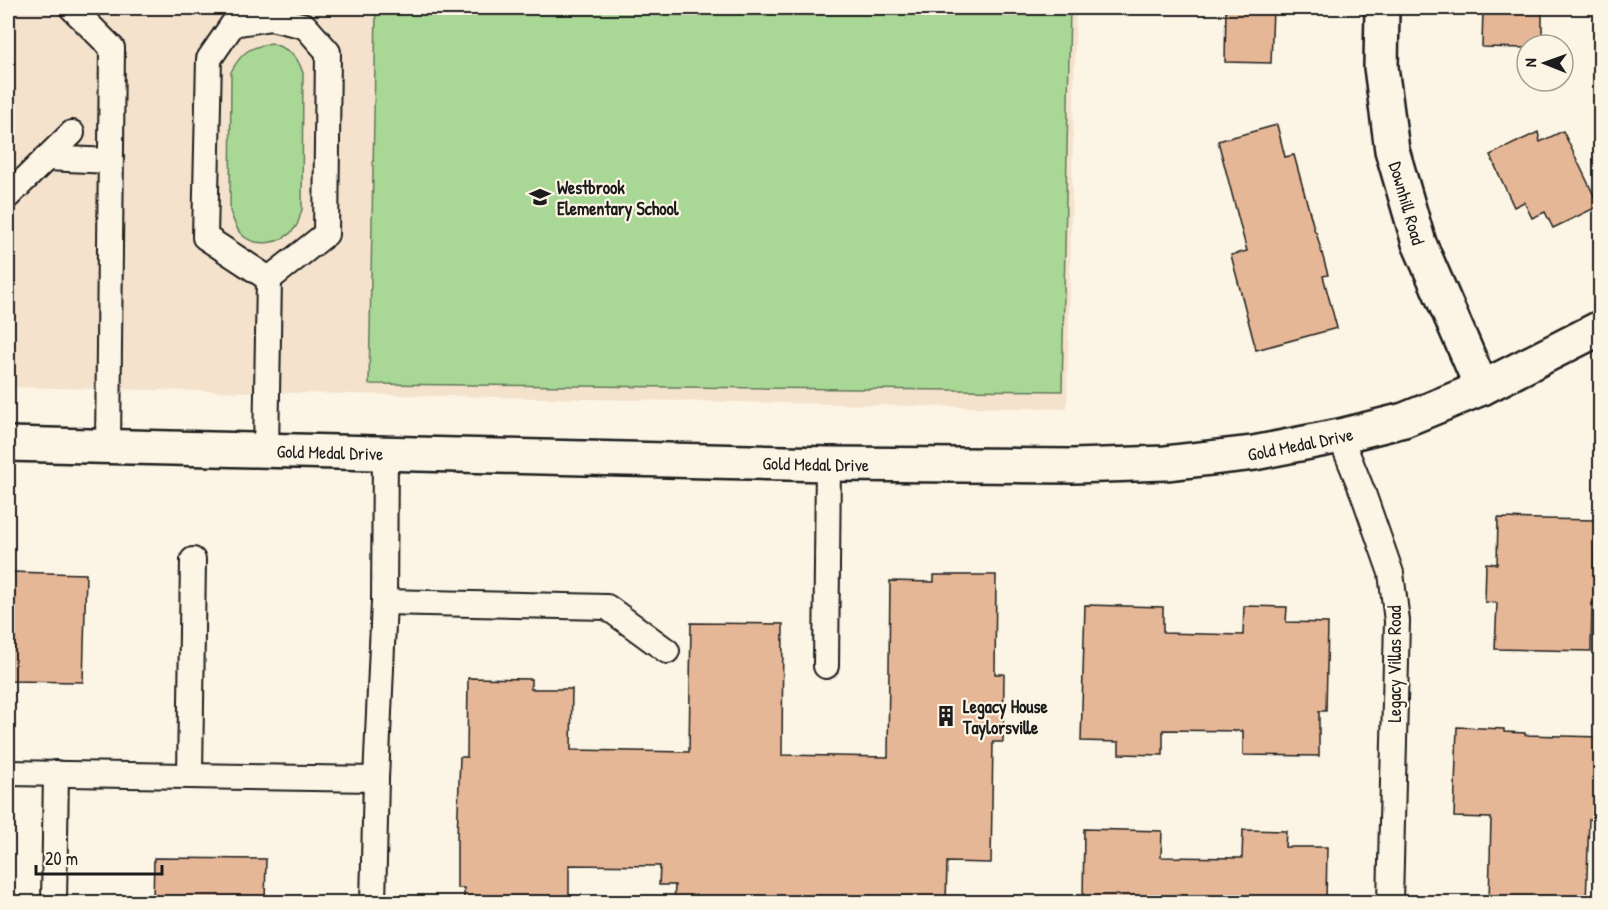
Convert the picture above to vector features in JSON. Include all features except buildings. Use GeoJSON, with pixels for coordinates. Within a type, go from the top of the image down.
{"type":"FeatureCollection","features":[{"type":"Feature","properties":{"kind":"street","name":"Downhill Road"},"geometry":{"type":"LineString","coordinates":[[1382,8],[1381,68],[1392,150],[1419,243],[1482,388]]}},
{"type":"Feature","properties":{"kind":"street","name":"Gold Medal Drive"},"geometry":{"type":"LineString","coordinates":[[8,444],[828,464],[1073,466],[1166,463],[1254,453],[1340,436],[1404,420],[1482,388],[1600,327]]}},
{"type":"Feature","properties":{"kind":"lane"},"geometry":{"type":"LineString","coordinates":[[72,8],[112,48],[108,446]]}},
{"type":"Feature","properties":{"kind":"lane"},"geometry":{"type":"LineString","coordinates":[[271,18],[305,26],[328,52],[328,63],[326,234],[269,279],[205,237],[208,59],[233,24],[271,18]]}},
{"type":"Feature","properties":{"kind":"lane"},"geometry":{"type":"LineString","coordinates":[[8,196],[72,134]]}},
{"type":"Feature","properties":{"kind":"lane"},"geometry":{"type":"LineString","coordinates":[[46,158],[111,161]]}},
{"type":"Feature","properties":{"kind":"lane"},"geometry":{"type":"LineString","coordinates":[[266,450],[269,279]]}},
{"type":"Feature","properties":{"kind":"lane","name":"Legacy Villas Road"},"geometry":{"type":"LineString","coordinates":[[1340,436],[1363,493],[1390,573],[1397,621],[1390,903]]}},
{"type":"Feature","properties":{"kind":"lane"},"geometry":{"type":"LineString","coordinates":[[373,903],[384,602],[385,453]]}},
{"type":"Feature","properties":{"kind":"lane"},"geometry":{"type":"LineString","coordinates":[[826,666],[828,464]]}},
{"type":"Feature","properties":{"kind":"lane"},"geometry":{"type":"LineString","coordinates":[[190,775],[194,560]]}},
{"type":"Feature","properties":{"kind":"lane"},"geometry":{"type":"LineString","coordinates":[[384,602],[607,607],[667,651]]}},
{"type":"Feature","properties":{"kind":"lane"},"geometry":{"type":"LineString","coordinates":[[8,773],[376,779]]}},
{"type":"Feature","properties":{"kind":"lane"},"geometry":{"type":"LineString","coordinates":[[54,903],[56,773]]}},
{"type":"Feature","properties":{"kind":"shaded area","name":"Westbrook Elementary School"},"geometry":{"type":"Polygon","coordinates":[[[8,8],[1076,8],[1067,409],[8,387],[8,8]]]}},
{"type":"Feature","properties":{"kind":"green space","name":"Westbrook Elementary School"},"geometry":{"type":"Polygon","coordinates":[[[376,8],[1070,8],[1062,391],[369,384],[376,8]]]}},
{"type":"Feature","properties":{"kind":"green space"},"geometry":{"type":"Polygon","coordinates":[[[271,43],[292,54],[303,73],[302,210],[296,226],[290,233],[276,241],[261,243],[246,238],[240,233],[230,211],[231,72],[239,59],[247,52],[271,43]]]}},
{"type":"Feature","properties":{"kind":"place","name":"Westbrook Elementary School"},"geometry":{"type":"Point","coordinates":[540,197]}},
{"type":"Feature","properties":{"kind":"place","name":"Legacy House Taylorsville"},"geometry":{"type":"Point","coordinates":[946,716]}}]}
